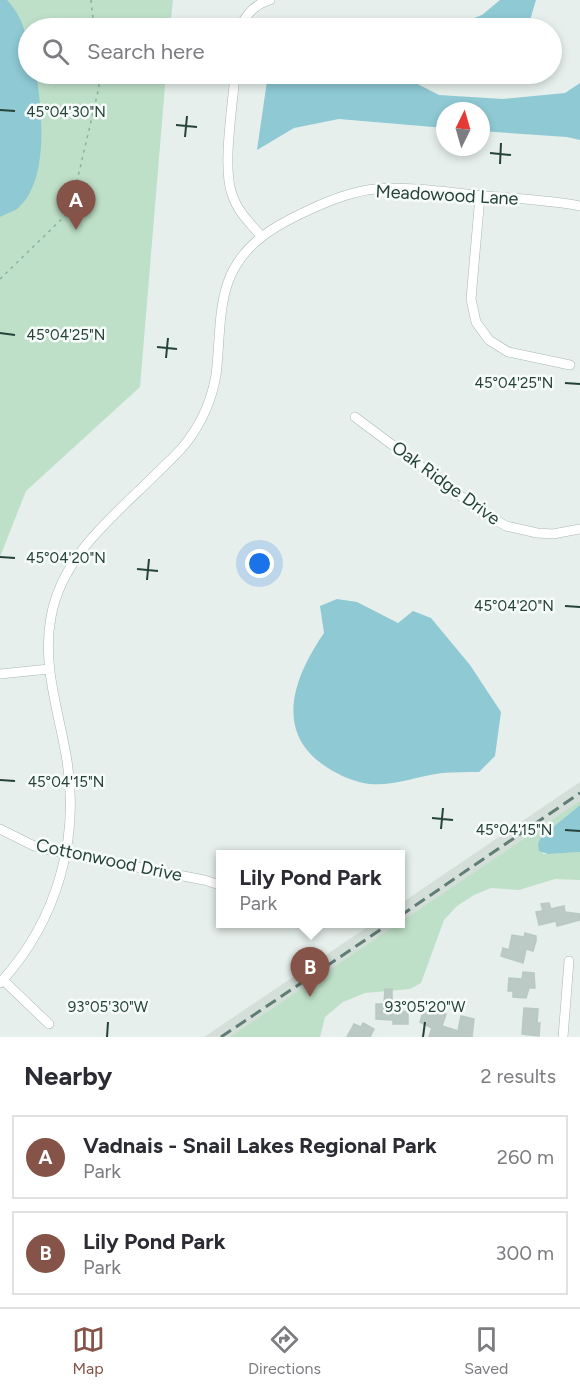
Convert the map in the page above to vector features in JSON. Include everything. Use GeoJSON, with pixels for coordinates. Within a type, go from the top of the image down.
{"type":"FeatureCollection","features":[{"type":"Feature","properties":{"kind":"street"},"geometry":{"type":"LineString","coordinates":[[246,18],[256,6],[270,0]]}},
{"type":"Feature","properties":{"kind":"street"},"geometry":{"type":"LineString","coordinates":[[235,84],[228,181],[237,207],[261,236]]}},
{"type":"Feature","properties":{"kind":"street","name":"Meadowood Lane"},"geometry":{"type":"LineString","coordinates":[[1,981],[21,959],[44,922],[61,881],[71,828],[70,780],[49,669],[48,632],[51,613],[71,565],[95,535],[187,443],[205,412],[216,375],[224,294],[237,264],[261,236],[285,220],[326,202],[361,191],[396,189],[580,206]]}},
{"type":"Feature","properties":{"kind":"street"},"geometry":{"type":"LineString","coordinates":[[480,196],[471,299],[476,322],[489,340],[508,352],[570,365]]}},
{"type":"Feature","properties":{"kind":"street","name":"Oak Ridge Drive"},"geometry":{"type":"LineString","coordinates":[[355,417],[482,512],[506,526],[553,534],[580,529]]}},
{"type":"Feature","properties":{"kind":"street"},"geometry":{"type":"LineString","coordinates":[[0,674],[49,669]]}},
{"type":"Feature","properties":{"kind":"street","name":"Cottonwood Drive"},"geometry":{"type":"LineString","coordinates":[[0,829],[34,846],[216,884]]}},
{"type":"Feature","properties":{"kind":"street"},"geometry":{"type":"LineString","coordinates":[[563,1037],[568,962]]}},
{"type":"Feature","properties":{"kind":"street"},"geometry":{"type":"LineString","coordinates":[[1,981],[49,1024]]}},
{"type":"Feature","properties":{"kind":"path"},"geometry":{"type":"LineString","coordinates":[[91,0],[93,18]]}},
{"type":"Feature","properties":{"kind":"path"},"geometry":{"type":"LineString","coordinates":[[0,279],[70,211],[99,84]]}},
{"type":"Feature","properties":{"kind":"shaded area"},"geometry":{"type":"Polygon","coordinates":[[[580,782],[580,804],[405,923],[405,901],[580,782]]]}},
{"type":"Feature","properties":{"kind":"shaded area"},"geometry":{"type":"Polygon","coordinates":[[[366,928],[397,928],[237,1037],[204,1037],[366,928]]]}},
{"type":"Feature","properties":{"kind":"green space"},"geometry":{"type":"Polygon","coordinates":[[[0,0],[173,0],[171,18],[18,18],[18,84],[165,84],[140,387],[26,491],[0,557],[0,0]]]}},
{"type":"Feature","properties":{"kind":"green space"},"geometry":{"type":"Polygon","coordinates":[[[580,801],[580,805],[541,837],[543,854],[580,852],[580,880],[555,879],[519,890],[491,888],[474,895],[457,906],[444,920],[421,983],[410,989],[365,993],[343,1002],[325,1017],[320,1037],[230,1037],[392,928],[405,928],[405,919],[580,801]]]}},
{"type":"Feature","properties":{"kind":"water"},"geometry":{"type":"Polygon","coordinates":[[[0,0],[7,0],[19,18],[18,84],[37,84],[41,145],[35,182],[28,197],[17,209],[0,217],[0,0]]]}},
{"type":"Feature","properties":{"kind":"water"},"geometry":{"type":"Polygon","coordinates":[[[500,0],[536,0],[531,18],[474,18],[482,15],[500,0]]]}},
{"type":"Feature","properties":{"kind":"water"},"geometry":{"type":"Polygon","coordinates":[[[580,83],[580,140],[490,132],[490,102],[436,102],[436,127],[339,119],[294,128],[257,150],[267,84],[418,84],[439,95],[503,99],[565,93],[580,83]]]}},
{"type":"Feature","properties":{"kind":"water"},"geometry":{"type":"Polygon","coordinates":[[[337,599],[357,602],[398,623],[413,611],[431,618],[470,665],[501,712],[495,756],[479,772],[442,773],[397,782],[370,784],[337,773],[311,754],[300,738],[294,722],[297,686],[313,650],[324,633],[320,606],[337,599]]]}},
{"type":"Feature","properties":{"kind":"water"},"geometry":{"type":"Polygon","coordinates":[[[580,805],[580,852],[548,854],[539,851],[538,844],[541,837],[580,805]]]}},
{"type":"Feature","properties":{"kind":"building"},"geometry":{"type":"Polygon","coordinates":[[[549,903],[551,909],[564,906],[565,912],[580,914],[580,920],[557,926],[556,921],[539,925],[536,912],[543,911],[541,904],[549,903]]]}},
{"type":"Feature","properties":{"kind":"building"},"geometry":{"type":"Polygon","coordinates":[[[525,933],[536,936],[536,941],[533,951],[526,949],[523,963],[501,956],[503,948],[509,950],[512,935],[524,937],[525,933]]]}},
{"type":"Feature","properties":{"kind":"building"},"geometry":{"type":"Polygon","coordinates":[[[523,972],[534,973],[535,988],[529,988],[526,998],[513,997],[513,991],[508,991],[509,978],[522,979],[523,972]]]}},
{"type":"Feature","properties":{"kind":"building"},"geometry":{"type":"Polygon","coordinates":[[[385,989],[392,989],[392,1005],[403,1005],[402,1011],[408,1012],[408,1024],[393,1024],[393,1020],[376,1019],[376,1004],[384,1004],[385,989]]]}},
{"type":"Feature","properties":{"kind":"building"},"geometry":{"type":"Polygon","coordinates":[[[524,1008],[538,1009],[539,1036],[522,1034],[524,1008]]]}},
{"type":"Feature","properties":{"kind":"building"},"geometry":{"type":"Polygon","coordinates":[[[424,1009],[446,1014],[442,1026],[458,1031],[461,1016],[474,1019],[472,1037],[429,1037],[432,1028],[420,1022],[424,1009]]]}},
{"type":"Feature","properties":{"kind":"building"},"geometry":{"type":"Polygon","coordinates":[[[363,1023],[374,1029],[370,1037],[347,1037],[354,1024],[361,1027],[363,1023]]]}},
{"type":"Feature","properties":{"kind":"railway"},"geometry":{"type":"LineString","coordinates":[[405,913],[580,793]]}},
{"type":"Feature","properties":{"kind":"railway"},"geometry":{"type":"LineString","coordinates":[[221,1037],[383,928]]}},
{"type":"Feature","properties":{"kind":"place","name":"Vadnais - Snail Lakes Regional Park"},"geometry":{"type":"Point","coordinates":[76,230]}},
{"type":"Feature","properties":{"kind":"place","name":"Lily Pond Park"},"geometry":{"type":"Point","coordinates":[310,997]}}]}
